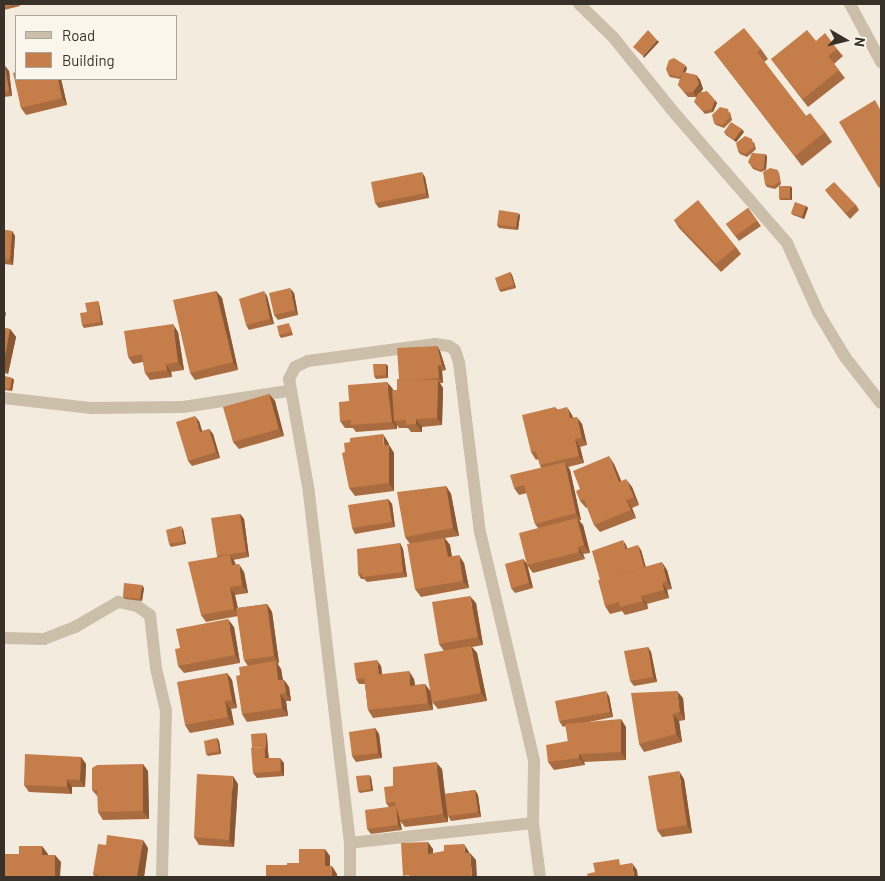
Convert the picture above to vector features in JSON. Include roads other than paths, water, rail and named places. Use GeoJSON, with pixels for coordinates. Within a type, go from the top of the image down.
{"type":"FeatureCollection","features":[{"type":"Feature","properties":{"kind":"street"},"geometry":{"type":"LineString","coordinates":[[579,4],[613,36],[671,110],[787,243],[818,312],[845,357],[881,403]]}},
{"type":"Feature","properties":{"kind":"street"},"geometry":{"type":"LineString","coordinates":[[850,4],[881,62]]}},
{"type":"Feature","properties":{"kind":"street"},"geometry":{"type":"LineString","coordinates":[[350,877],[350,844],[309,492],[288,391],[288,379],[295,367],[308,360],[435,344],[456,350],[480,532],[534,761],[533,823],[540,877]]}},
{"type":"Feature","properties":{"kind":"street"},"geometry":{"type":"LineString","coordinates":[[4,398],[91,408],[183,407],[288,391]]}},
{"type":"Feature","properties":{"kind":"street"},"geometry":{"type":"LineString","coordinates":[[4,638],[44,639],[75,627],[118,602],[137,606],[150,615],[156,668],[166,711],[162,877]]}},
{"type":"Feature","properties":{"kind":"street"},"geometry":{"type":"LineString","coordinates":[[350,844],[533,823]]}}]}
